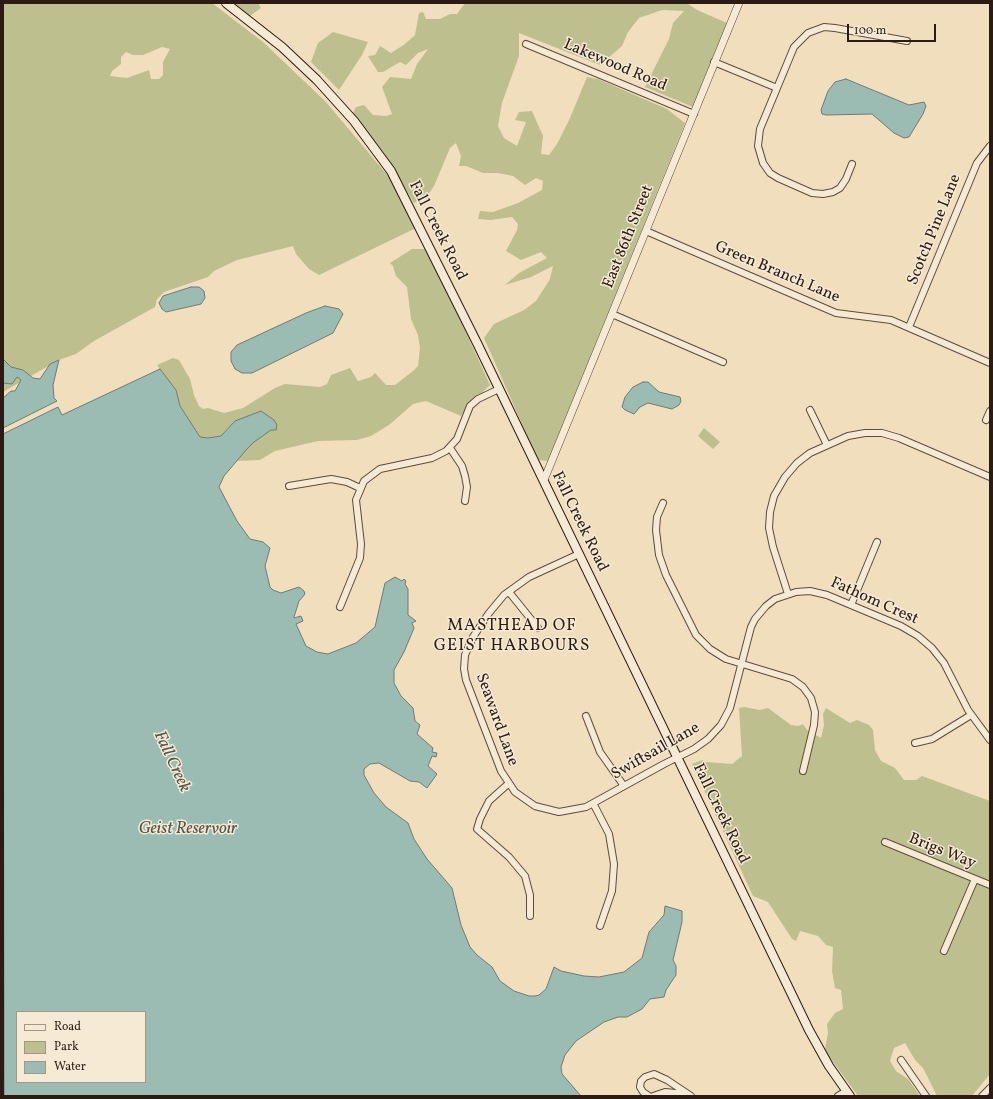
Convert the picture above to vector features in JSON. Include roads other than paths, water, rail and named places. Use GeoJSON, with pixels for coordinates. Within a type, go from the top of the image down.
{"type":"FeatureCollection","features":[{"type":"Feature","properties":{"kind":"main road","name":"Fall Creek Road"},"geometry":{"type":"LineString","coordinates":[[226,3],[282,47],[317,80],[354,121],[384,160],[416,217],[812,1037],[829,1066],[848,1093]]}},
{"type":"Feature","properties":{"kind":"street","name":"East 86th Street"},"geometry":{"type":"LineString","coordinates":[[544,480],[739,3]]}},
{"type":"Feature","properties":{"kind":"street"},"geometry":{"type":"LineString","coordinates":[[852,164],[846,179],[840,188],[833,192],[822,194],[812,193],[787,183],[770,173],[759,155],[758,139],[760,129],[794,47],[804,36],[814,30],[834,28],[907,41]]}},
{"type":"Feature","properties":{"kind":"street","name":"Lakewood Road"},"geometry":{"type":"LineString","coordinates":[[526,44],[694,114]]}},
{"type":"Feature","properties":{"kind":"street"},"geometry":{"type":"LineString","coordinates":[[714,62],[777,88]]}},
{"type":"Feature","properties":{"kind":"street","name":"Scotch Pine Lane"},"geometry":{"type":"LineString","coordinates":[[909,327],[976,163],[990,146]]}},
{"type":"Feature","properties":{"kind":"street","name":"Green Branch Lane"},"geometry":{"type":"LineString","coordinates":[[646,231],[836,313],[886,318],[990,363]]}},
{"type":"Feature","properties":{"kind":"street"},"geometry":{"type":"LineString","coordinates":[[612,314],[723,362]]}},
{"type":"Feature","properties":{"kind":"street"},"geometry":{"type":"LineString","coordinates":[[340,607],[360,558],[361,544],[356,507],[360,488],[366,479],[380,469],[432,458],[450,448],[457,440],[470,406],[478,399],[499,389]]}},
{"type":"Feature","properties":{"kind":"street"},"geometry":{"type":"LineString","coordinates":[[810,410],[827,445]]}},
{"type":"Feature","properties":{"kind":"street"},"geometry":{"type":"LineString","coordinates":[[986,420],[990,411]]}},
{"type":"Feature","properties":{"kind":"street"},"geometry":{"type":"LineString","coordinates":[[788,594],[770,537],[769,523],[778,486],[789,470],[810,453],[856,434],[882,433],[899,438],[990,477]]}},
{"type":"Feature","properties":{"kind":"street"},"geometry":{"type":"LineString","coordinates":[[450,448],[462,466],[466,476],[467,487],[465,501]]}},
{"type":"Feature","properties":{"kind":"street"},"geometry":{"type":"LineString","coordinates":[[289,486],[331,479],[348,482],[360,488]]}},
{"type":"Feature","properties":{"kind":"street"},"geometry":{"type":"LineString","coordinates":[[663,503],[657,517],[656,530],[659,555],[664,570],[696,635],[710,649],[726,659],[742,665],[787,676],[801,685],[808,694],[813,704],[815,717],[803,771]]}},
{"type":"Feature","properties":{"kind":"street"},"geometry":{"type":"LineString","coordinates":[[851,605],[877,542]]}},
{"type":"Feature","properties":{"kind":"street","name":"Seaward Lane"},"geometry":{"type":"LineString","coordinates":[[508,784],[500,771],[468,685],[464,663],[467,650],[473,637],[496,604],[509,592],[529,577],[579,554]]}},
{"type":"Feature","properties":{"kind":"street","name":"Fathom Crest"},"geometry":{"type":"LineString","coordinates":[[788,594],[802,591],[816,592],[901,626],[924,641],[944,663],[971,714],[990,740]]}},
{"type":"Feature","properties":{"kind":"street"},"geometry":{"type":"LineString","coordinates":[[509,592],[538,628]]}},
{"type":"Feature","properties":{"kind":"street","name":"Swiftsail Lane"},"geometry":{"type":"LineString","coordinates":[[508,784],[525,801],[545,810],[567,812],[580,809],[593,803],[699,746],[721,725],[732,702],[751,627],[758,615],[775,599],[788,594]]}},
{"type":"Feature","properties":{"kind":"street"},"geometry":{"type":"LineString","coordinates":[[915,743],[932,739],[971,714]]}},
{"type":"Feature","properties":{"kind":"street"},"geometry":{"type":"LineString","coordinates":[[586,716],[600,752],[624,786]]}},
{"type":"Feature","properties":{"kind":"street"},"geometry":{"type":"LineString","coordinates":[[508,784],[489,801],[480,819],[478,829],[509,857],[525,876],[530,895],[530,916]]}},
{"type":"Feature","properties":{"kind":"street"},"geometry":{"type":"LineString","coordinates":[[593,803],[609,834],[614,864],[612,891],[600,926]]}},
{"type":"Feature","properties":{"kind":"street","name":"Brigs Way"},"geometry":{"type":"LineString","coordinates":[[884,842],[990,885]]}},
{"type":"Feature","properties":{"kind":"street"},"geometry":{"type":"LineString","coordinates":[[944,951],[974,879]]}},
{"type":"Feature","properties":{"kind":"street"},"geometry":{"type":"LineString","coordinates":[[901,1060],[926,1096]]}},
{"type":"Feature","properties":{"kind":"street"},"geometry":{"type":"LineString","coordinates":[[649,1096],[643,1092],[640,1087],[641,1081],[645,1077],[654,1074],[660,1076],[690,1095]]}},
{"type":"Feature","properties":{"kind":"street"},"geometry":{"type":"LineString","coordinates":[[982,1096],[990,1088]]}},
{"type":"Feature","properties":{"kind":"street"},"geometry":{"type":"LineString","coordinates":[[653,1096],[673,1092],[690,1095]]}},
{"type":"Feature","properties":{"kind":"street"},"geometry":{"type":"LineString","coordinates":[[838,1096],[848,1093]]}},
{"type":"Feature","properties":{"kind":"water"},"geometry":{"type":"Polygon","coordinates":[[[846,79],[909,105],[924,102],[926,106],[923,114],[909,137],[904,138],[894,133],[872,114],[822,114],[821,110],[828,91],[835,82],[846,79]]]}},
{"type":"Feature","properties":{"kind":"water"},"geometry":{"type":"Polygon","coordinates":[[[191,287],[199,287],[204,291],[205,298],[201,304],[166,312],[162,309],[159,303],[163,296],[191,287]]]}},
{"type":"Feature","properties":{"kind":"water"},"geometry":{"type":"Polygon","coordinates":[[[325,306],[339,309],[343,314],[333,333],[252,373],[242,373],[235,369],[231,361],[231,352],[237,345],[306,313],[325,306]]]}},
{"type":"Feature","properties":{"kind":"water"},"geometry":{"type":"Polygon","coordinates":[[[3,359],[11,367],[23,370],[33,378],[40,379],[50,364],[59,360],[53,385],[54,398],[57,401],[3,428],[3,398],[11,391],[15,391],[21,380],[17,377],[12,384],[3,383],[3,359]]]}},
{"type":"Feature","properties":{"kind":"water","name":"Geist Reservoir"},"geometry":{"type":"Polygon","coordinates":[[[160,369],[176,390],[180,406],[200,437],[208,438],[221,436],[235,421],[261,411],[274,420],[277,425],[276,430],[271,430],[254,442],[246,450],[224,476],[219,487],[237,521],[250,539],[263,542],[270,548],[265,566],[270,587],[281,593],[299,587],[304,591],[305,594],[299,601],[294,618],[301,616],[303,621],[296,624],[306,646],[317,652],[328,654],[356,643],[375,627],[385,583],[395,577],[402,581],[404,579],[406,581],[405,584],[408,589],[408,615],[416,621],[412,623],[414,628],[404,652],[394,670],[394,683],[401,696],[413,708],[415,721],[420,725],[417,734],[433,748],[432,752],[437,753],[436,757],[432,756],[428,766],[437,774],[427,788],[419,782],[410,781],[379,763],[370,764],[364,769],[364,775],[374,793],[386,807],[408,823],[414,839],[427,859],[452,888],[461,925],[470,947],[477,955],[492,967],[500,981],[514,991],[529,996],[535,996],[539,995],[546,989],[554,967],[561,971],[584,976],[599,977],[624,972],[642,958],[649,932],[664,915],[665,906],[682,911],[682,922],[673,960],[676,966],[676,975],[666,990],[664,997],[650,999],[642,1009],[627,1017],[618,1017],[604,1022],[576,1041],[565,1055],[561,1067],[562,1074],[581,1096],[4,1096],[3,434],[58,407],[62,415],[160,369]]]}},
{"type":"Feature","properties":{"kind":"water"},"geometry":{"type":"Polygon","coordinates":[[[643,382],[648,382],[659,392],[680,397],[681,401],[679,405],[672,409],[648,403],[640,407],[634,414],[625,410],[622,407],[625,397],[633,387],[643,382]]]}},
{"type":"Feature","properties":{"kind":"district","name":"MASTHEAD OF GEIST HARBOURS"},"geometry":{"type":"Point","coordinates":[512,637]}},
{"type":"Feature","properties":{"kind":"water label","name":"Fall Creek"},"geometry":{"type":"Point","coordinates":[171,762]}}]}
